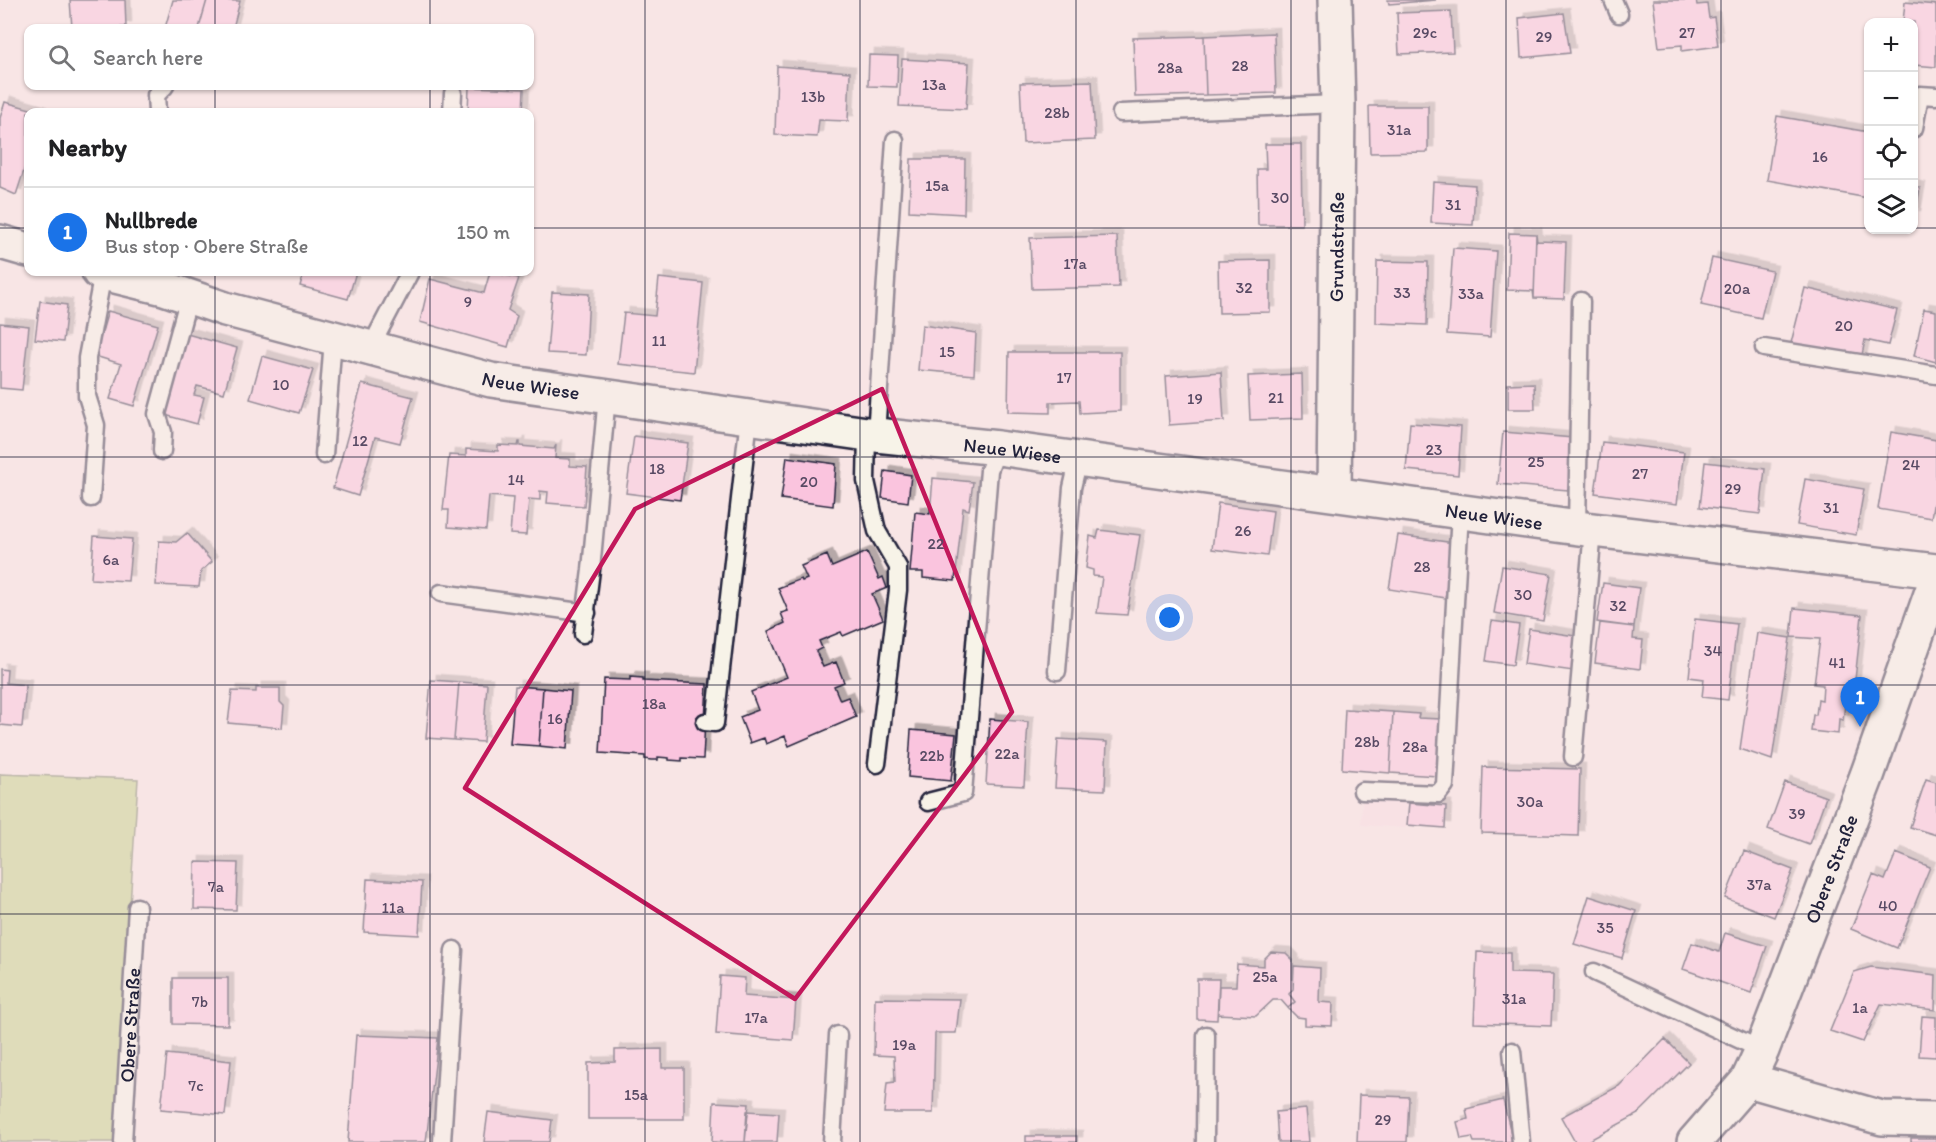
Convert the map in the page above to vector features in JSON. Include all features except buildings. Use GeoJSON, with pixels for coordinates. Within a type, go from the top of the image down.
{"type":"FeatureCollection","features":[{"type":"Feature","properties":{"kind":"street","name":"Grundstraße"},"geometry":{"type":"LineString","coordinates":[[1334,493],[1338,104],[1335,0]]}},
{"type":"Feature","properties":{"kind":"street"},"geometry":{"type":"LineString","coordinates":[[0,242],[24,249]]}},
{"type":"Feature","properties":{"kind":"street","name":"Neue Wiese"},"geometry":{"type":"LineString","coordinates":[[122,276],[173,286],[333,339],[491,380],[872,435],[1079,458],[1585,529],[1936,571]]}},
{"type":"Feature","properties":{"kind":"street","name":"Obere Straße"},"geometry":{"type":"LineString","coordinates":[[1694,1142],[1748,1080],[1762,1050],[1859,769],[1936,580]]}},
{"type":"Feature","properties":{"kind":"street"},"geometry":{"type":"LineString","coordinates":[[1748,1080],[1882,1118],[1936,1119]]}},
{"type":"Feature","properties":{"kind":"lane"},"geometry":{"type":"LineString","coordinates":[[157,108],[156,95],[161,90]]}},
{"type":"Feature","properties":{"kind":"lane"},"geometry":{"type":"LineString","coordinates":[[452,108],[453,93]]}},
{"type":"Feature","properties":{"kind":"lane"},"geometry":{"type":"LineString","coordinates":[[1914,126],[1920,95],[1936,96]]}},
{"type":"Feature","properties":{"kind":"lane"},"geometry":{"type":"LineString","coordinates":[[1121,113],[1338,104]]}},
{"type":"Feature","properties":{"kind":"lane"},"geometry":{"type":"LineString","coordinates":[[877,764],[898,590],[898,567],[877,531],[866,481],[872,435],[894,140]]}},
{"type":"Feature","properties":{"kind":"lane"},"geometry":{"type":"LineString","coordinates":[[91,498],[96,425],[87,396],[87,358],[100,276]]}},
{"type":"Feature","properties":{"kind":"lane"},"geometry":{"type":"LineString","coordinates":[[373,350],[378,333],[408,276]]}},
{"type":"Feature","properties":{"kind":"lane"},"geometry":{"type":"LineString","coordinates":[[162,451],[163,432],[157,414],[173,286]]}},
{"type":"Feature","properties":{"kind":"lane"},"geometry":{"type":"LineString","coordinates":[[1573,757],[1585,529],[1581,301]]}},
{"type":"Feature","properties":{"kind":"lane"},"geometry":{"type":"LineString","coordinates":[[324,455],[333,339]]}},
{"type":"Feature","properties":{"kind":"lane"},"geometry":{"type":"LineString","coordinates":[[1764,348],[1936,375]]}},
{"type":"Feature","properties":{"kind":"lane"},"geometry":{"type":"LineString","coordinates":[[584,634],[607,396]]}},
{"type":"Feature","properties":{"kind":"lane"},"geometry":{"type":"LineString","coordinates":[[705,722],[715,723],[748,418]]}},
{"type":"Feature","properties":{"kind":"lane"},"geometry":{"type":"LineString","coordinates":[[928,802],[963,794],[989,471],[998,448]]}},
{"type":"Feature","properties":{"kind":"lane"},"geometry":{"type":"LineString","coordinates":[[1057,670],[1072,488],[1079,458]]}},
{"type":"Feature","properties":{"kind":"lane"},"geometry":{"type":"LineString","coordinates":[[1362,791],[1437,794],[1445,785],[1460,512]]}},
{"type":"Feature","properties":{"kind":"lane"},"geometry":{"type":"LineString","coordinates":[[441,593],[587,613]]}},
{"type":"Feature","properties":{"kind":"lane","name":"Obere Straße"},"geometry":{"type":"LineString","coordinates":[[123,1142],[137,907]]}},
{"type":"Feature","properties":{"kind":"lane"},"geometry":{"type":"LineString","coordinates":[[442,1142],[454,950]]}},
{"type":"Feature","properties":{"kind":"lane"},"geometry":{"type":"LineString","coordinates":[[1594,972],[1762,1050]]}},
{"type":"Feature","properties":{"kind":"lane"},"geometry":{"type":"LineString","coordinates":[[832,1142],[838,1035]]}},
{"type":"Feature","properties":{"kind":"lane"},"geometry":{"type":"LineString","coordinates":[[1205,1142],[1206,1035]]}},
{"type":"Feature","properties":{"kind":"lane"},"geometry":{"type":"LineString","coordinates":[[1512,1051],[1521,1142]]}},
{"type":"Feature","properties":{"kind":"highlighted area"},"geometry":{"type":"Polygon","coordinates":[[[882,389],[1012,712],[795,999],[465,788],[635,509],[882,389]]]}},
{"type":"Feature","properties":{"kind":"shaded area"},"geometry":{"type":"Polygon","coordinates":[[[1363,784],[1410,788],[1406,828],[1361,825],[1363,784]]]}},
{"type":"Feature","properties":{"kind":"green space"},"geometry":{"type":"Polygon","coordinates":[[[0,774],[138,779],[115,1142],[0,1142],[0,774]]]}},
{"type":"Feature","properties":{"kind":"place","name":"Nullbrede"},"geometry":{"type":"Point","coordinates":[1860,727]}}]}
